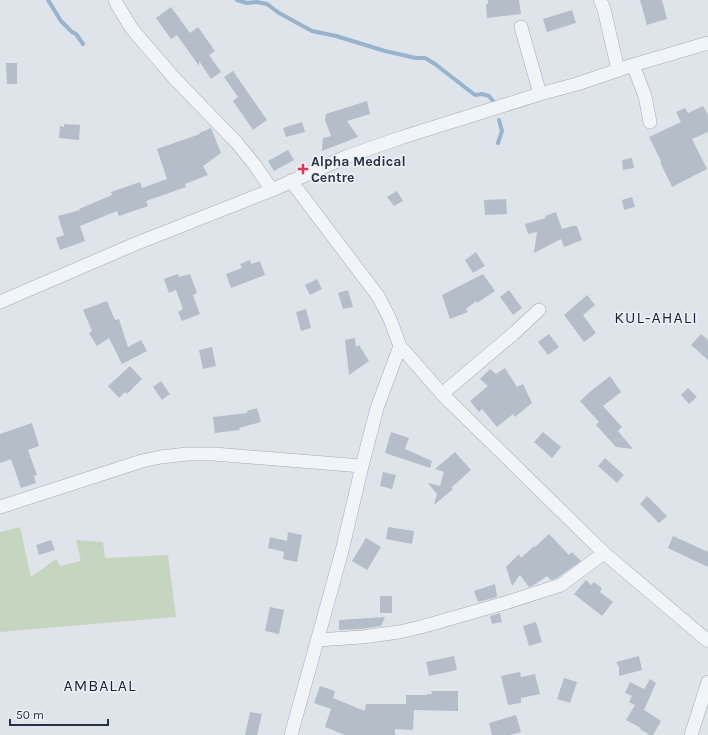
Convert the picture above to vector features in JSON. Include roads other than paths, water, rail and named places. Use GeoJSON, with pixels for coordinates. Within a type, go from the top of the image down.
{"type":"FeatureCollection","features":[{"type":"Feature","properties":{"kind":"street"},"geometry":{"type":"LineString","coordinates":[[115,0],[132,28],[175,79],[238,143],[272,190]]}},
{"type":"Feature","properties":{"kind":"street"},"geometry":{"type":"LineString","coordinates":[[600,0],[604,9],[618,70]]}},
{"type":"Feature","properties":{"kind":"street"},"geometry":{"type":"LineString","coordinates":[[521,26],[540,94]]}},
{"type":"Feature","properties":{"kind":"street"},"geometry":{"type":"LineString","coordinates":[[0,302],[142,242],[272,190],[348,156],[540,94],[708,43]]}},
{"type":"Feature","properties":{"kind":"street"},"geometry":{"type":"LineString","coordinates":[[633,65],[645,96],[650,122]]}},
{"type":"Feature","properties":{"kind":"street"},"geometry":{"type":"LineString","coordinates":[[291,181],[378,296],[390,319],[400,346],[442,394],[604,553],[708,641]]}},
{"type":"Feature","properties":{"kind":"street"},"geometry":{"type":"LineString","coordinates":[[442,394],[539,310]]}},
{"type":"Feature","properties":{"kind":"street"},"geometry":{"type":"LineString","coordinates":[[292,735],[342,551],[377,408],[400,346]]}},
{"type":"Feature","properties":{"kind":"street"},"geometry":{"type":"LineString","coordinates":[[0,507],[142,461],[187,454],[214,454],[362,466]]}},
{"type":"Feature","properties":{"kind":"street"},"geometry":{"type":"LineString","coordinates":[[317,640],[362,637],[421,628],[512,601],[561,585],[604,553]]}},
{"type":"Feature","properties":{"kind":"street"},"geometry":{"type":"LineString","coordinates":[[691,735],[708,682]]}},
{"type":"Feature","properties":{"kind":"waterway"},"geometry":{"type":"LineString","coordinates":[[48,0],[61,21],[76,34],[83,44]]}},
{"type":"Feature","properties":{"kind":"waterway"},"geometry":{"type":"LineString","coordinates":[[237,0],[247,3],[257,2],[267,4],[279,13],[312,31],[336,36],[385,51],[416,58],[425,58],[475,95],[482,94],[489,96],[493,101]]}},
{"type":"Feature","properties":{"kind":"waterway"},"geometry":{"type":"LineString","coordinates":[[498,143],[502,131],[499,120]]}},
{"type":"Feature","properties":{"kind":"place","name":"Alpha Medical Centre"},"geometry":{"type":"Point","coordinates":[303,169]}},
{"type":"Feature","properties":{"kind":"district","name":"KUL-AHALI"},"geometry":{"type":"Point","coordinates":[656,317]}},
{"type":"Feature","properties":{"kind":"district","name":"AMBALAL"},"geometry":{"type":"Point","coordinates":[100,685]}}]}
